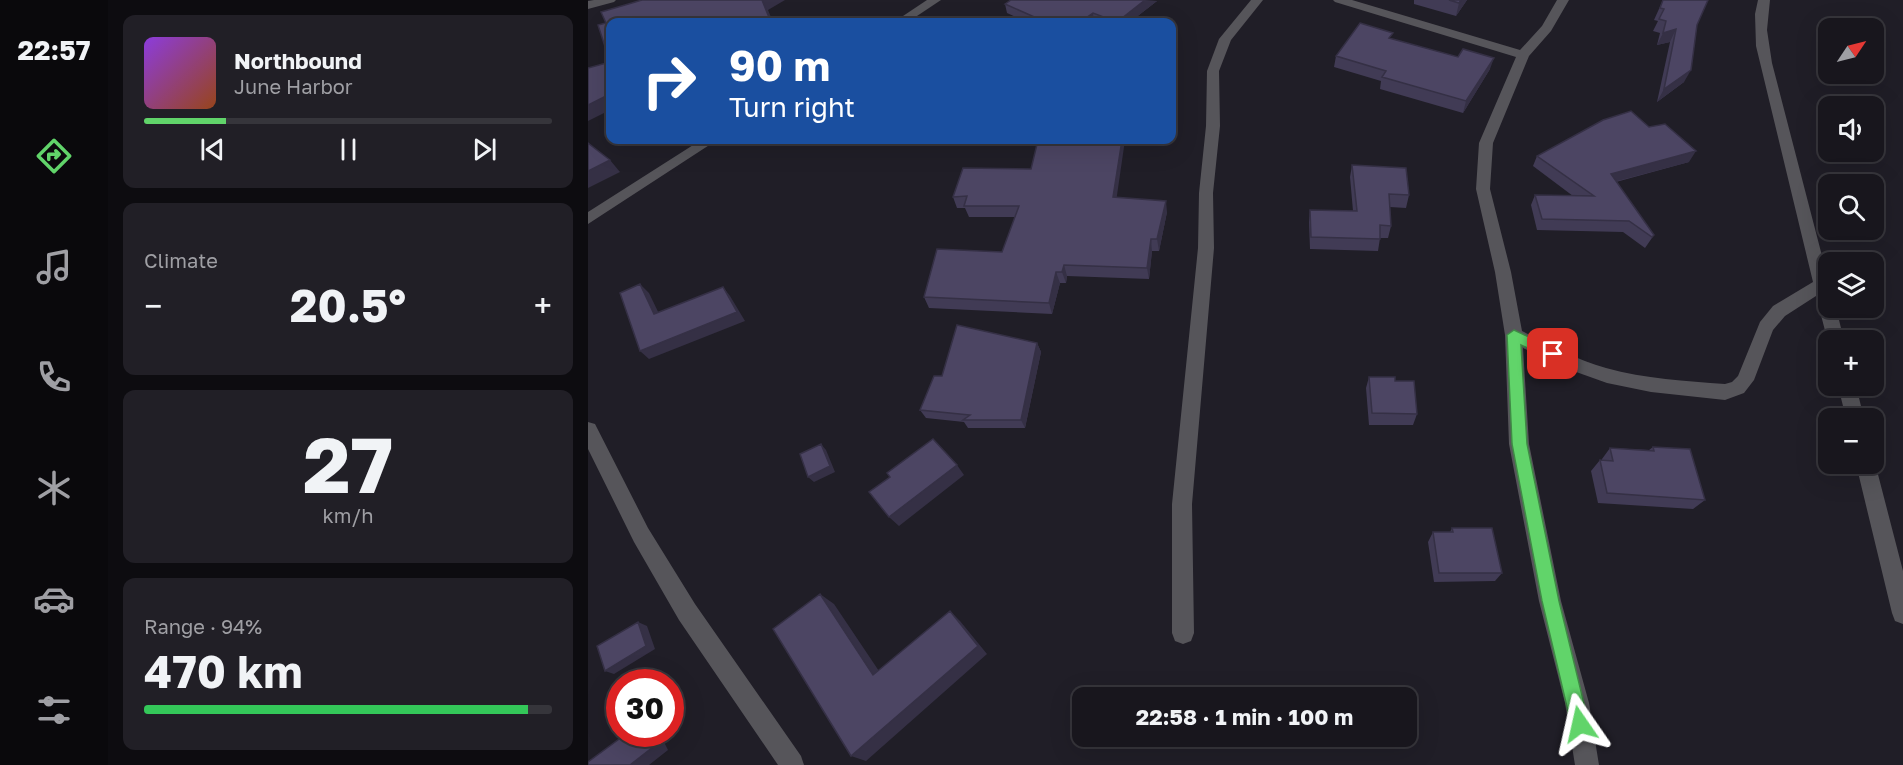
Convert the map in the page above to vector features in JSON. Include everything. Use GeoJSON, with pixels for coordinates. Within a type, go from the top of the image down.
{"type":"FeatureCollection","features":[{"type":"Feature","properties":{"kind":"street"},"geometry":{"type":"LineString","coordinates":[[588,5],[610,0]]}},
{"type":"Feature","properties":{"kind":"street"},"geometry":{"type":"LineString","coordinates":[[906,18],[935,0]]}},
{"type":"Feature","properties":{"kind":"street"},"geometry":{"type":"LineString","coordinates":[[1183,633],[1182,504],[1206,248],[1206,193],[1213,126],[1213,71],[1225,39],[1257,0]]}},
{"type":"Feature","properties":{"kind":"street"},"geometry":{"type":"LineString","coordinates":[[1339,0],[1523,56]]}},
{"type":"Feature","properties":{"kind":"street"},"geometry":{"type":"LineString","coordinates":[[1563,0],[1547,28],[1523,56],[1486,143],[1483,189],[1503,272],[1514,335],[1519,444],[1551,601],[1576,703],[1587,765]]}},
{"type":"Feature","properties":{"kind":"street"},"geometry":{"type":"LineString","coordinates":[[1759,2],[1763,59],[1776,100],[1818,268]]}},
{"type":"Feature","properties":{"kind":"street"},"geometry":{"type":"LineString","coordinates":[[588,219],[704,144]]}},
{"type":"Feature","properties":{"kind":"street"},"geometry":{"type":"LineString","coordinates":[[1514,335],[1573,364],[1605,375],[1630,381],[1725,392],[1738,388],[1745,380],[1766,327],[1779,311],[1818,287]]}},
{"type":"Feature","properties":{"kind":"street"},"geometry":{"type":"LineString","coordinates":[[588,430],[641,535],[687,612],[792,765]]}},
{"type":"Feature","properties":{"kind":"street"},"geometry":{"type":"LineString","coordinates":[[1868,474],[1903,613]]}},
{"type":"Feature","properties":{"kind":"building"},"geometry":{"type":"Polygon","coordinates":[[[642,0],[762,0],[769,18],[606,18],[606,23],[601,12],[642,0]]]}},
{"type":"Feature","properties":{"kind":"building"},"geometry":{"type":"Polygon","coordinates":[[[1011,0],[1145,0],[1122,18],[1106,18],[1093,13],[1086,18],[1037,18],[1005,4],[1011,0]]]}},
{"type":"Feature","properties":{"kind":"building"},"geometry":{"type":"Polygon","coordinates":[[[1663,0],[1708,0],[1697,25],[1691,70],[1664,89],[1676,29],[1663,33],[1666,21],[1659,19],[1664,9],[1660,8],[1663,0]]]}},
{"type":"Feature","properties":{"kind":"building"},"geometry":{"type":"Polygon","coordinates":[[[606,23],[606,50],[598,25],[606,23]]]}},
{"type":"Feature","properties":{"kind":"building"},"geometry":{"type":"Polygon","coordinates":[[[1360,23],[1393,33],[1389,38],[1458,57],[1463,49],[1494,58],[1466,101],[1382,77],[1386,71],[1336,56],[1360,23]]]}},
{"type":"Feature","properties":{"kind":"building"},"geometry":{"type":"Polygon","coordinates":[[[606,63],[606,96],[588,105],[588,68],[606,63]]]}},
{"type":"Feature","properties":{"kind":"building"},"geometry":{"type":"Polygon","coordinates":[[[1631,111],[1649,127],[1665,124],[1696,151],[1611,174],[1654,235],[1652,237],[1629,221],[1542,219],[1535,195],[1594,196],[1537,156],[1603,120],[1631,111]]]}},
{"type":"Feature","properties":{"kind":"building"},"geometry":{"type":"Polygon","coordinates":[[[588,143],[610,160],[588,171],[588,143]]]}},
{"type":"Feature","properties":{"kind":"building"},"geometry":{"type":"Polygon","coordinates":[[[1037,144],[1121,144],[1113,197],[1166,201],[1157,239],[1151,239],[1147,268],[1064,265],[1062,272],[1056,272],[1049,303],[924,297],[937,249],[1002,252],[1019,206],[964,206],[967,196],[953,197],[963,168],[1031,169],[1037,144]]]}},
{"type":"Feature","properties":{"kind":"building"},"geometry":{"type":"Polygon","coordinates":[[[1352,165],[1406,168],[1409,195],[1389,194],[1391,226],[1380,225],[1380,239],[1311,237],[1310,210],[1357,211],[1352,165]]]}},
{"type":"Feature","properties":{"kind":"building"},"geometry":{"type":"Polygon","coordinates":[[[640,284],[654,314],[723,287],[737,312],[640,351],[620,293],[640,284]]]}},
{"type":"Feature","properties":{"kind":"building"},"geometry":{"type":"Polygon","coordinates":[[[957,325],[1037,343],[1021,420],[963,420],[970,415],[920,410],[934,376],[942,376],[957,325]]]}},
{"type":"Feature","properties":{"kind":"building"},"geometry":{"type":"Polygon","coordinates":[[[1369,377],[1395,377],[1395,381],[1414,381],[1417,414],[1372,413],[1369,377]]]}},
{"type":"Feature","properties":{"kind":"building"},"geometry":{"type":"Polygon","coordinates":[[[933,439],[957,465],[889,517],[869,492],[890,477],[887,473],[933,439]]]}},
{"type":"Feature","properties":{"kind":"building"},"geometry":{"type":"Polygon","coordinates":[[[821,444],[830,466],[808,477],[800,454],[821,444]]]}},
{"type":"Feature","properties":{"kind":"building"},"geometry":{"type":"Polygon","coordinates":[[[1653,447],[1690,449],[1705,500],[1607,493],[1600,460],[1613,461],[1610,448],[1654,451],[1653,447]]]}},
{"type":"Feature","properties":{"kind":"building"},"geometry":{"type":"Polygon","coordinates":[[[1452,528],[1492,528],[1502,573],[1439,573],[1433,532],[1453,532],[1452,528]]]}},
{"type":"Feature","properties":{"kind":"building"},"geometry":{"type":"Polygon","coordinates":[[[820,594],[873,675],[950,611],[978,646],[851,756],[773,629],[820,594]]]}},
{"type":"Feature","properties":{"kind":"building"},"geometry":{"type":"Polygon","coordinates":[[[638,622],[646,646],[605,671],[597,646],[638,622]]]}},
{"type":"Feature","properties":{"kind":"building"},"geometry":{"type":"Polygon","coordinates":[[[608,747],[653,747],[630,765],[588,765],[588,762],[608,747]]]}},
{"type":"Feature","properties":{"kind":"route"},"geometry":{"type":"LineString","coordinates":[[1553,354],[1514,335],[1519,444],[1551,601],[1580,724]]}}]}
